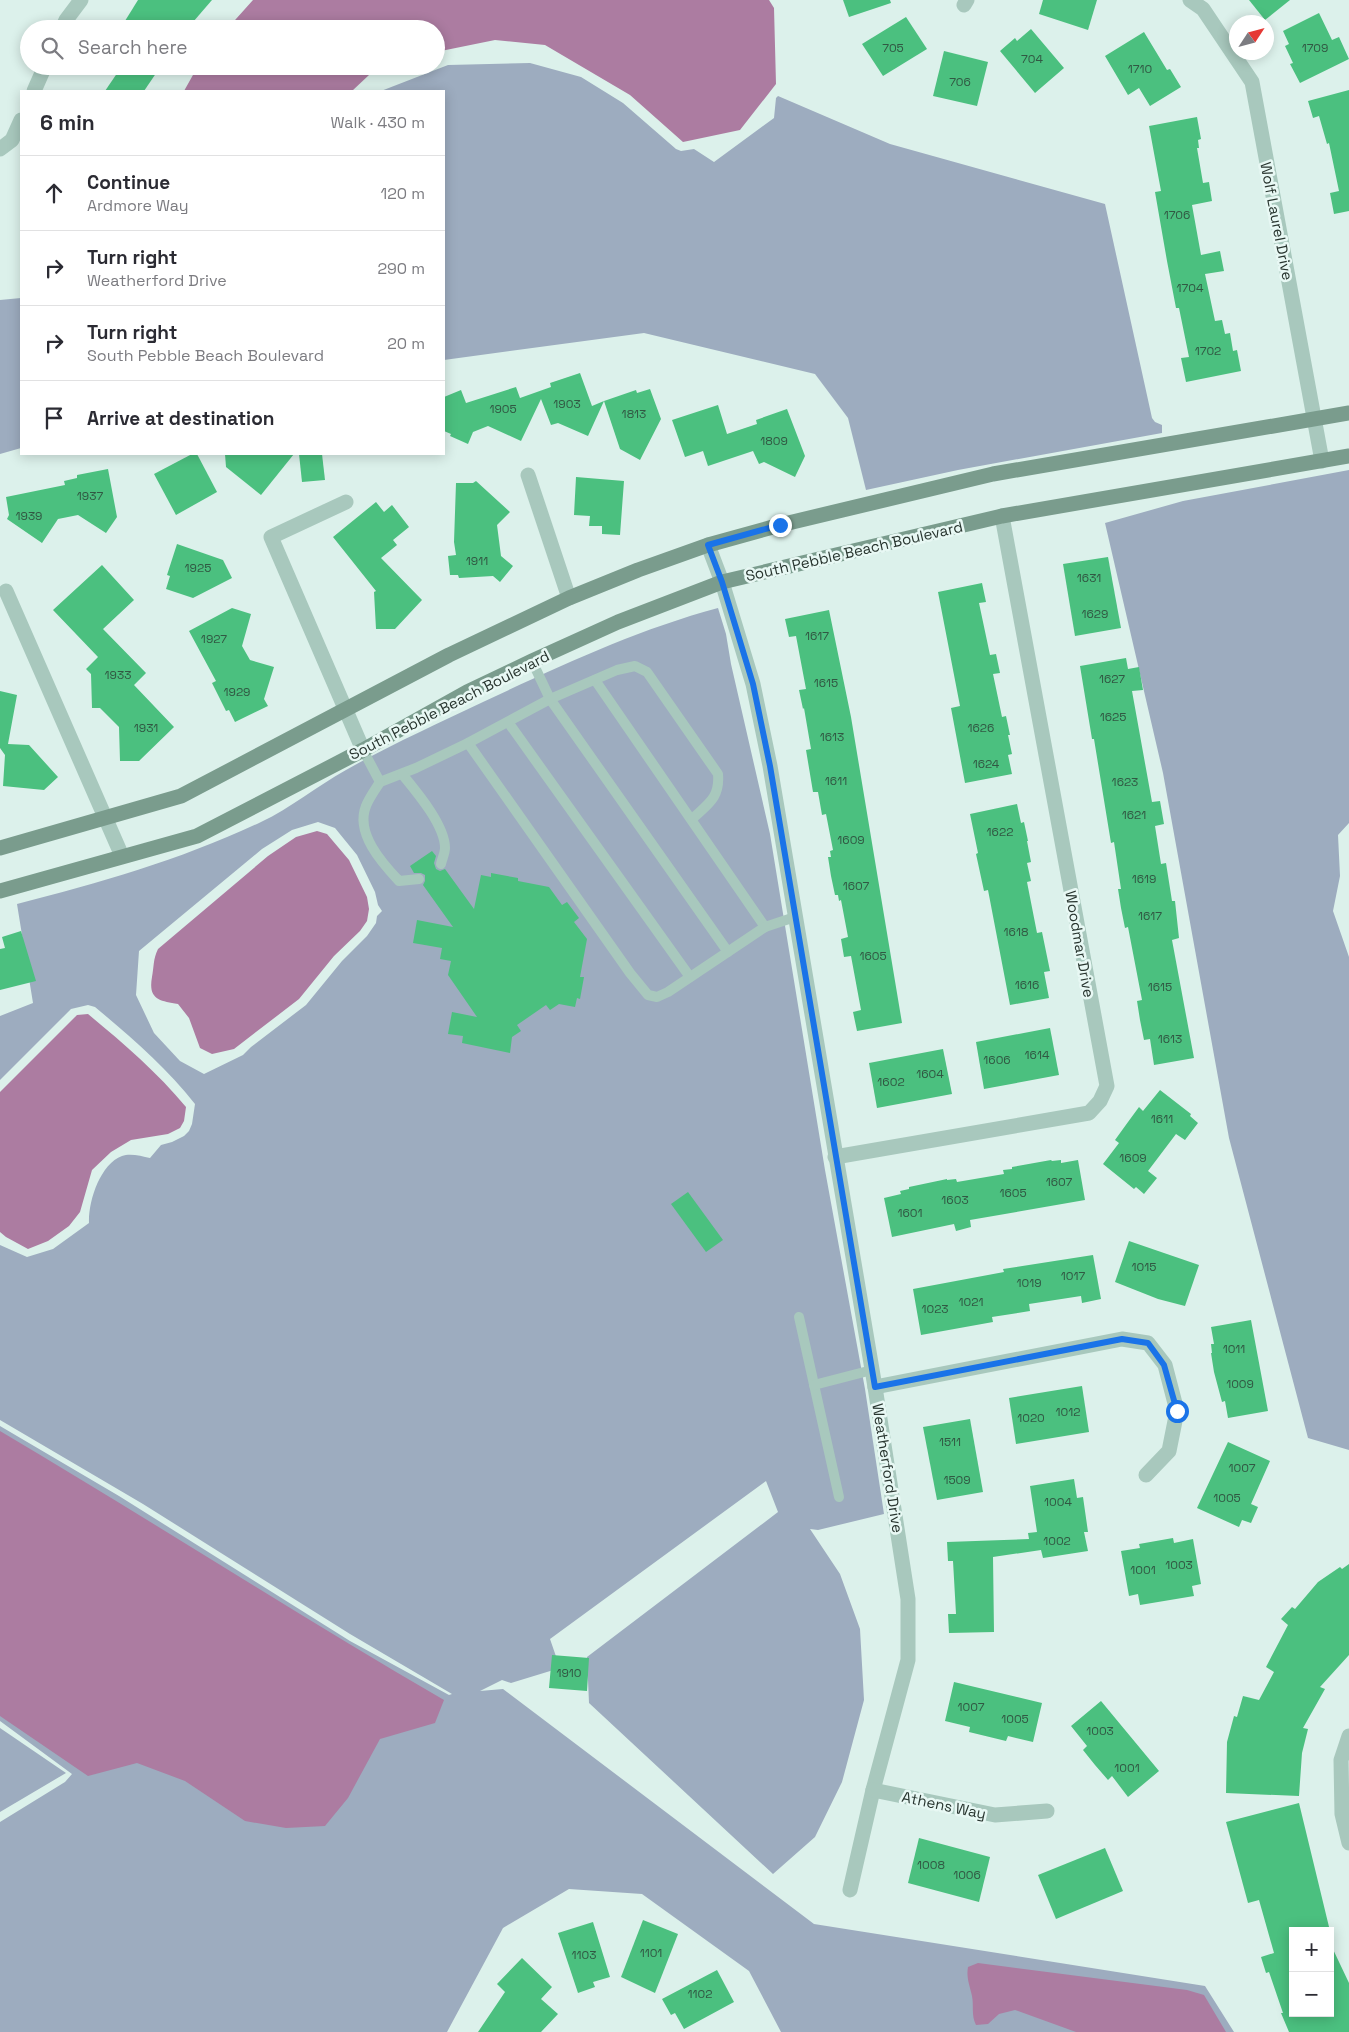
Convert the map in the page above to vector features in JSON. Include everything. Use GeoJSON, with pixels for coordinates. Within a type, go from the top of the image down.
{"type":"FeatureCollection","features":[{"type":"Feature","properties":{"kind":"street"},"geometry":{"type":"LineString","coordinates":[[66,20],[81,0]]}},
{"type":"Feature","properties":{"kind":"street","name":"Wolf Laurel Drive"},"geometry":{"type":"LineString","coordinates":[[1190,0],[1203,9],[1252,82],[1322,461]]}},
{"type":"Feature","properties":{"kind":"street"},"geometry":{"type":"LineString","coordinates":[[34,90],[42,75]]}},
{"type":"Feature","properties":{"kind":"street"},"geometry":{"type":"LineString","coordinates":[[0,149],[12,140],[20,122]]}},
{"type":"Feature","properties":{"kind":"street"},"geometry":{"type":"LineString","coordinates":[[0,848],[181,796],[449,655],[569,598],[638,570],[708,545],[780,525],[993,474],[1349,413]]}},
{"type":"Feature","properties":{"kind":"street","name":"South Pebble Beach Boulevard"},"geometry":{"type":"LineString","coordinates":[[0,891],[197,836],[363,750],[467,692],[618,622],[722,582],[1002,516],[1349,456]]}},
{"type":"Feature","properties":{"kind":"street"},"geometry":{"type":"LineString","coordinates":[[528,475],[569,598]]}},
{"type":"Feature","properties":{"kind":"street"},"geometry":{"type":"LineString","coordinates":[[346,502],[271,537],[363,750]]}},
{"type":"Feature","properties":{"kind":"street","name":"Woodmar Drive"},"geometry":{"type":"LineString","coordinates":[[835,1158],[1089,1113],[1100,1100],[1106,1086],[1002,516]]}},
{"type":"Feature","properties":{"kind":"street","name":"Weatherford Drive"},"geometry":{"type":"LineString","coordinates":[[708,545],[722,582],[753,684],[770,766],[875,1387],[908,1599],[908,1660],[872,1790],[850,1890]]}},
{"type":"Feature","properties":{"kind":"street"},"geometry":{"type":"LineString","coordinates":[[6,591],[122,856]]}},
{"type":"Feature","properties":{"kind":"street"},"geometry":{"type":"LineString","coordinates":[[875,1387],[1122,1339],[1148,1343],[1164,1365],[1177,1411],[1169,1451],[1146,1475]]}},
{"type":"Feature","properties":{"kind":"street"},"geometry":{"type":"LineString","coordinates":[[1349,1736],[1341,1760],[1342,1814],[1349,1843]]}},
{"type":"Feature","properties":{"kind":"street","name":"Athens Way"},"geometry":{"type":"LineString","coordinates":[[872,1790],[995,1815],[1047,1811]]}},
{"type":"Feature","properties":{"kind":"lane"},"geometry":{"type":"LineString","coordinates":[[532,661],[550,699],[728,952]]}},
{"type":"Feature","properties":{"kind":"lane"},"geometry":{"type":"LineString","coordinates":[[419,879],[398,881],[376,856],[363,824],[365,807],[380,782],[402,774],[468,743],[550,699],[617,670],[635,666],[647,672],[718,774],[719,786],[714,799],[692,819]]}},
{"type":"Feature","properties":{"kind":"lane"},"geometry":{"type":"LineString","coordinates":[[594,680],[765,927]]}},
{"type":"Feature","properties":{"kind":"lane"},"geometry":{"type":"LineString","coordinates":[[508,722],[690,977]]}},
{"type":"Feature","properties":{"kind":"lane"},"geometry":{"type":"LineString","coordinates":[[468,743],[630,973],[648,995],[656,997],[668,992],[765,927],[795,917]]}},
{"type":"Feature","properties":{"kind":"lane"},"geometry":{"type":"LineString","coordinates":[[363,750],[380,782]]}},
{"type":"Feature","properties":{"kind":"lane"},"geometry":{"type":"LineString","coordinates":[[402,774],[424,800],[439,827],[445,849],[441,864]]}},
{"type":"Feature","properties":{"kind":"lane"},"geometry":{"type":"LineString","coordinates":[[798,1317],[839,1497]]}},
{"type":"Feature","properties":{"kind":"lane"},"geometry":{"type":"LineString","coordinates":[[814,1385],[872,1370]]}},
{"type":"Feature","properties":{"kind":"shaded area"},"geometry":{"type":"Polygon","coordinates":[[[253,0],[769,0],[774,8],[776,84],[740,130],[683,142],[630,95],[545,45],[495,40],[445,50],[445,20],[235,20],[253,0]]]}},
{"type":"Feature","properties":{"kind":"shaded area"},"geometry":{"type":"Polygon","coordinates":[[[530,63],[581,77],[623,103],[676,149],[681,151],[694,149],[714,162],[774,118],[776,98],[778,96],[890,144],[1105,204],[1152,418],[1155,422],[1162,425],[1162,433],[958,470],[866,490],[848,418],[815,374],[644,333],[445,360],[445,90],[384,90],[422,75],[445,75],[445,66],[530,63]]]}},
{"type":"Feature","properties":{"kind":"shaded area"},"geometry":{"type":"Polygon","coordinates":[[[193,75],[369,75],[353,90],[185,90],[193,75]]]}},
{"type":"Feature","properties":{"kind":"shaded area"},"geometry":{"type":"Polygon","coordinates":[[[20,298],[20,448],[0,454],[0,300],[20,298]]]}},
{"type":"Feature","properties":{"kind":"shaded area"},"geometry":{"type":"Polygon","coordinates":[[[1349,470],[1349,823],[1338,835],[1340,876],[1333,911],[1349,957],[1349,1450],[1308,1438],[1229,1138],[1163,773],[1105,523],[1183,501],[1349,470]]]}},
{"type":"Feature","properties":{"kind":"shaded area"},"geometry":{"type":"Polygon","coordinates":[[[718,608],[726,634],[731,664],[770,834],[825,1170],[865,1389],[884,1514],[818,1530],[810,1529],[840,1574],[860,1629],[864,1700],[842,1782],[815,1837],[773,1874],[589,1703],[587,1657],[778,1512],[766,1481],[550,1639],[560,1668],[511,1683],[502,1680],[480,1691],[503,1689],[814,1924],[1205,1986],[1234,2032],[781,2032],[749,1971],[642,1894],[569,1889],[503,1928],[447,2032],[0,2032],[0,1822],[65,1782],[72,1774],[0,1721],[0,1426],[119,1496],[350,1641],[449,1695],[452,1694],[350,1634],[143,1504],[0,1420],[0,1245],[27,1257],[53,1249],[89,1223],[93,1195],[107,1167],[114,1160],[125,1155],[150,1158],[161,1145],[184,1136],[192,1124],[195,1104],[148,1053],[95,1007],[88,1005],[71,1009],[0,1080],[0,1016],[33,1003],[17,904],[141,869],[232,835],[272,816],[346,770],[431,727],[599,650],[718,608]],[[318,822],[292,830],[262,849],[139,951],[136,995],[154,1033],[180,1061],[204,1074],[243,1055],[306,1005],[342,961],[367,936],[376,923],[377,916],[382,911],[378,905],[375,892],[357,855],[335,828],[318,822]]]}},
{"type":"Feature","properties":{"kind":"shaded area"},"geometry":{"type":"Polygon","coordinates":[[[317,831],[327,834],[349,860],[367,897],[369,909],[367,921],[360,931],[334,956],[299,999],[234,1049],[212,1054],[200,1048],[189,1018],[178,1004],[160,1000],[153,994],[151,984],[154,960],[158,949],[268,856],[296,837],[317,831]]]}},
{"type":"Feature","properties":{"kind":"shaded area"},"geometry":{"type":"Polygon","coordinates":[[[88,1014],[139,1058],[175,1094],[186,1107],[184,1121],[180,1128],[168,1134],[131,1140],[111,1152],[92,1170],[80,1212],[69,1226],[48,1241],[28,1249],[0,1232],[0,1092],[77,1015],[88,1014]]]}},
{"type":"Feature","properties":{"kind":"shaded area"},"geometry":{"type":"Polygon","coordinates":[[[0,1431],[332,1634],[444,1700],[435,1723],[380,1739],[348,1798],[325,1826],[286,1828],[245,1821],[185,1781],[137,1763],[88,1776],[0,1716],[0,1431]]]}},
{"type":"Feature","properties":{"kind":"shaded area"},"geometry":{"type":"Polygon","coordinates":[[[0,1728],[66,1773],[0,1812],[0,1728]]]}},
{"type":"Feature","properties":{"kind":"shaded area"},"geometry":{"type":"Polygon","coordinates":[[[978,1963],[1187,1990],[1204,1995],[1226,2032],[1076,2032],[1015,2010],[999,2014],[988,2024],[976,2025],[968,1978],[968,1967],[978,1963]]]}},
{"type":"Feature","properties":{"kind":"building"},"geometry":{"type":"Polygon","coordinates":[[[138,0],[212,0],[195,20],[126,20],[138,0]]]}},
{"type":"Feature","properties":{"kind":"building"},"geometry":{"type":"Polygon","coordinates":[[[843,0],[890,0],[891,3],[849,17],[843,0]]]}},
{"type":"Feature","properties":{"kind":"building"},"geometry":{"type":"Polygon","coordinates":[[[1043,0],[1097,0],[1088,30],[1039,14],[1043,0]]]}},
{"type":"Feature","properties":{"kind":"building"},"geometry":{"type":"Polygon","coordinates":[[[1249,0],[1290,0],[1271,15],[1261,15],[1249,0]]]}},
{"type":"Feature","properties":{"kind":"building"},"geometry":{"type":"Polygon","coordinates":[[[1319,13],[1332,40],[1339,37],[1349,59],[1300,83],[1290,64],[1293,63],[1285,46],[1289,44],[1283,31],[1319,13]]]}},
{"type":"Feature","properties":{"kind":"building"},"geometry":{"type":"Polygon","coordinates":[[[906,17],[927,49],[883,76],[862,44],[906,17]]]}},
{"type":"Feature","properties":{"kind":"building"},"geometry":{"type":"Polygon","coordinates":[[[1031,29],[1064,68],[1035,93],[1000,51],[1015,38],[1017,41],[1031,29]]]}},
{"type":"Feature","properties":{"kind":"building"},"geometry":{"type":"Polygon","coordinates":[[[1144,32],[1167,70],[1170,69],[1181,87],[1150,106],[1139,88],[1128,95],[1105,56],[1144,32]]]}},
{"type":"Feature","properties":{"kind":"building"},"geometry":{"type":"Polygon","coordinates":[[[944,51],[988,62],[977,106],[933,96],[944,51]]]}},
{"type":"Feature","properties":{"kind":"building"},"geometry":{"type":"Polygon","coordinates":[[[116,75],[155,75],[145,90],[106,90],[116,75]]]}},
{"type":"Feature","properties":{"kind":"building"},"geometry":{"type":"Polygon","coordinates":[[[1349,90],[1349,211],[1334,214],[1330,193],[1339,191],[1329,143],[1327,144],[1319,116],[1313,118],[1308,101],[1349,90]]]}},
{"type":"Feature","properties":{"kind":"building"},"geometry":{"type":"Polygon","coordinates":[[[1197,117],[1201,139],[1198,140],[1199,148],[1197,148],[1203,183],[1209,182],[1212,201],[1192,205],[1201,255],[1220,251],[1224,271],[1205,274],[1215,321],[1222,320],[1225,334],[1230,333],[1233,351],[1237,350],[1241,371],[1186,382],[1181,358],[1189,357],[1179,308],[1176,308],[1155,192],[1161,191],[1149,126],[1197,117]]]}},
{"type":"Feature","properties":{"kind":"building"},"geometry":{"type":"Polygon","coordinates":[[[580,373],[592,406],[604,401],[588,436],[558,423],[551,425],[541,399],[521,441],[488,426],[473,432],[468,444],[450,436],[451,434],[445,431],[445,397],[461,390],[466,403],[516,387],[520,398],[551,387],[550,383],[580,373]]]}},
{"type":"Feature","properties":{"kind":"building"},"geometry":{"type":"Polygon","coordinates":[[[650,389],[661,419],[640,460],[620,449],[604,401],[636,390],[637,393],[650,389]]]}},
{"type":"Feature","properties":{"kind":"building"},"geometry":{"type":"Polygon","coordinates":[[[718,405],[727,434],[757,424],[756,420],[787,409],[805,456],[795,477],[764,462],[759,464],[753,451],[708,466],[703,451],[685,457],[672,420],[718,405]]]}},
{"type":"Feature","properties":{"kind":"building"},"geometry":{"type":"Polygon","coordinates":[[[190,455],[198,455],[217,492],[176,515],[154,474],[190,455]]]}},
{"type":"Feature","properties":{"kind":"building"},"geometry":{"type":"Polygon","coordinates":[[[225,455],[293,455],[261,495],[226,467],[225,455]]]}},
{"type":"Feature","properties":{"kind":"building"},"geometry":{"type":"Polygon","coordinates":[[[299,455],[322,455],[325,480],[302,482],[299,455]]]}},
{"type":"Feature","properties":{"kind":"building"},"geometry":{"type":"Polygon","coordinates":[[[108,469],[117,517],[106,533],[78,515],[58,519],[42,543],[7,519],[9,515],[6,497],[65,485],[64,481],[77,478],[77,475],[108,469]]]}},
{"type":"Feature","properties":{"kind":"building"},"geometry":{"type":"Polygon","coordinates":[[[576,477],[624,481],[620,535],[602,534],[602,526],[589,526],[590,516],[574,515],[576,477]]]}},
{"type":"Feature","properties":{"kind":"building"},"geometry":{"type":"Polygon","coordinates":[[[476,481],[510,512],[497,525],[501,556],[513,566],[500,582],[493,576],[459,578],[458,575],[450,575],[448,556],[456,555],[454,542],[456,483],[473,483],[476,481]]]}},
{"type":"Feature","properties":{"kind":"building"},"geometry":{"type":"Polygon","coordinates":[[[376,502],[384,512],[392,505],[409,527],[393,540],[397,545],[381,558],[422,600],[395,629],[376,629],[374,592],[376,591],[333,537],[376,502]]]}},
{"type":"Feature","properties":{"kind":"building"},"geometry":{"type":"Polygon","coordinates":[[[177,544],[223,560],[232,578],[193,598],[166,589],[170,576],[167,575],[177,544]]]}},
{"type":"Feature","properties":{"kind":"building"},"geometry":{"type":"Polygon","coordinates":[[[1108,557],[1121,628],[1075,636],[1063,564],[1108,557]]]}},
{"type":"Feature","properties":{"kind":"building"},"geometry":{"type":"Polygon","coordinates":[[[102,565],[134,600],[103,629],[146,673],[134,685],[174,727],[139,761],[120,761],[119,727],[100,708],[92,708],[91,674],[86,669],[98,657],[53,610],[102,565]]]}},
{"type":"Feature","properties":{"kind":"building"},"geometry":{"type":"Polygon","coordinates":[[[982,583],[986,602],[979,603],[990,655],[996,654],[1000,673],[993,674],[1002,717],[1006,716],[1010,735],[1008,735],[1012,754],[1008,755],[1012,774],[965,783],[951,708],[960,706],[938,592],[982,583]]]}},
{"type":"Feature","properties":{"kind":"building"},"geometry":{"type":"Polygon","coordinates":[[[232,608],[251,614],[242,646],[250,660],[274,667],[264,699],[268,706],[235,722],[229,710],[226,711],[212,683],[216,681],[189,631],[232,608]]]}},
{"type":"Feature","properties":{"kind":"building"},"geometry":{"type":"Polygon","coordinates":[[[829,610],[851,717],[902,1023],[857,1031],[853,1012],[861,1010],[851,956],[844,957],[841,939],[848,937],[841,900],[839,901],[838,895],[835,895],[831,876],[828,857],[831,857],[830,851],[833,850],[826,814],[822,815],[818,792],[813,792],[806,750],[811,749],[799,690],[806,689],[796,636],[789,637],[785,619],[829,610]]]}},
{"type":"Feature","properties":{"kind":"building"},"geometry":{"type":"Polygon","coordinates":[[[1126,658],[1128,669],[1139,667],[1143,690],[1132,691],[1152,802],[1160,801],[1164,824],[1155,826],[1161,864],[1166,863],[1172,901],[1175,901],[1179,938],[1172,940],[1194,1058],[1154,1065],[1150,1039],[1144,1040],[1140,1020],[1137,1001],[1142,1000],[1128,927],[1125,928],[1121,908],[1118,889],[1121,889],[1114,842],[1111,843],[1080,666],[1126,658]]]}},
{"type":"Feature","properties":{"kind":"building"},"geometry":{"type":"Polygon","coordinates":[[[0,691],[17,695],[8,744],[29,745],[58,777],[44,790],[3,786],[5,755],[0,748],[0,691]]]}},
{"type":"Feature","properties":{"kind":"building"},"geometry":{"type":"Polygon","coordinates":[[[1017,804],[1021,823],[1024,822],[1028,841],[1031,862],[1027,863],[1031,881],[1027,882],[1037,933],[1042,932],[1050,971],[1044,972],[1049,998],[1010,1005],[988,890],[984,891],[976,854],[978,853],[970,814],[1017,804]]]}},
{"type":"Feature","properties":{"kind":"building"},"geometry":{"type":"Polygon","coordinates":[[[432,851],[436,856],[434,863],[436,869],[440,871],[445,869],[474,909],[481,875],[491,877],[491,873],[549,887],[562,905],[567,902],[579,918],[574,922],[587,939],[580,977],[584,977],[580,999],[577,998],[575,1007],[559,1004],[550,1010],[546,1005],[517,1025],[521,1031],[512,1037],[510,1053],[462,1043],[463,1036],[448,1034],[452,1012],[477,1017],[448,975],[451,961],[440,959],[442,948],[413,943],[417,920],[453,927],[423,885],[425,875],[414,873],[410,866],[432,851]]]}},
{"type":"Feature","properties":{"kind":"building"},"geometry":{"type":"Polygon","coordinates":[[[21,931],[36,981],[0,990],[0,949],[5,948],[2,937],[21,931]]]}},
{"type":"Feature","properties":{"kind":"building"},"geometry":{"type":"Polygon","coordinates":[[[1050,1028],[1059,1075],[984,1089],[976,1042],[1050,1028]]]}},
{"type":"Feature","properties":{"kind":"building"},"geometry":{"type":"Polygon","coordinates":[[[943,1049],[952,1094],[877,1108],[869,1063],[943,1049]]]}},
{"type":"Feature","properties":{"kind":"building"},"geometry":{"type":"Polygon","coordinates":[[[1160,1090],[1191,1114],[1190,1116],[1198,1123],[1185,1140],[1176,1134],[1148,1171],[1157,1178],[1144,1194],[1136,1187],[1134,1189],[1103,1164],[1119,1143],[1115,1140],[1139,1107],[1143,1111],[1160,1090]]]}},
{"type":"Feature","properties":{"kind":"building"},"geometry":{"type":"Polygon","coordinates":[[[1061,1160],[1061,1163],[1078,1160],[1085,1200],[970,1220],[971,1227],[956,1231],[954,1224],[892,1237],[884,1198],[901,1194],[900,1191],[909,1189],[909,1187],[947,1179],[956,1179],[957,1182],[1004,1174],[1003,1170],[1012,1169],[1012,1167],[1061,1160]]]}},
{"type":"Feature","properties":{"kind":"building"},"geometry":{"type":"Polygon","coordinates":[[[688,1192],[723,1240],[706,1252],[671,1204],[688,1192]]]}},
{"type":"Feature","properties":{"kind":"building"},"geometry":{"type":"Polygon","coordinates":[[[1129,1241],[1199,1265],[1185,1306],[1158,1299],[1115,1282],[1129,1241]]]}},
{"type":"Feature","properties":{"kind":"building"},"geometry":{"type":"Polygon","coordinates":[[[1093,1255],[1101,1299],[1082,1303],[1081,1296],[1029,1304],[1030,1311],[992,1317],[993,1322],[921,1335],[913,1289],[1004,1272],[1003,1269],[1093,1255]]]}},
{"type":"Feature","properties":{"kind":"building"},"geometry":{"type":"Polygon","coordinates":[[[1251,1320],[1268,1411],[1228,1418],[1225,1401],[1222,1402],[1214,1372],[1211,1344],[1214,1344],[1211,1327],[1251,1320]]]}},
{"type":"Feature","properties":{"kind":"building"},"geometry":{"type":"Polygon","coordinates":[[[1082,1386],[1089,1432],[1016,1444],[1009,1398],[1082,1386]]]}},
{"type":"Feature","properties":{"kind":"building"},"geometry":{"type":"Polygon","coordinates":[[[970,1419],[983,1492],[937,1500],[923,1427],[970,1419]]]}},
{"type":"Feature","properties":{"kind":"building"},"geometry":{"type":"Polygon","coordinates":[[[1228,1442],[1270,1461],[1251,1504],[1258,1507],[1251,1523],[1242,1520],[1239,1527],[1197,1508],[1228,1442]]]}},
{"type":"Feature","properties":{"kind":"building"},"geometry":{"type":"Polygon","coordinates":[[[1074,1479],[1077,1498],[1083,1497],[1088,1532],[1084,1532],[1088,1551],[1043,1558],[1041,1550],[993,1557],[994,1632],[949,1633],[948,1614],[956,1614],[953,1561],[948,1561],[947,1542],[1029,1539],[1028,1533],[1037,1532],[1030,1486],[1074,1479]]]}},
{"type":"Feature","properties":{"kind":"building"},"geometry":{"type":"Polygon","coordinates":[[[1173,1538],[1174,1543],[1193,1539],[1201,1584],[1192,1586],[1194,1596],[1140,1605],[1138,1594],[1129,1596],[1121,1551],[1140,1548],[1139,1544],[1173,1538]]]}},
{"type":"Feature","properties":{"kind":"building"},"geometry":{"type":"Polygon","coordinates":[[[1349,1564],[1349,1655],[1320,1687],[1325,1689],[1303,1728],[1308,1729],[1302,1753],[1299,1796],[1226,1793],[1227,1742],[1234,1716],[1237,1717],[1243,1696],[1259,1700],[1274,1672],[1266,1667],[1288,1625],[1281,1619],[1292,1607],[1295,1609],[1318,1582],[1340,1567],[1342,1569],[1349,1564]]]}},
{"type":"Feature","properties":{"kind":"building"},"geometry":{"type":"Polygon","coordinates":[[[552,1655],[589,1658],[587,1691],[549,1688],[552,1655]]]}},
{"type":"Feature","properties":{"kind":"building"},"geometry":{"type":"Polygon","coordinates":[[[954,1682],[1042,1703],[1033,1742],[1008,1736],[1006,1741],[969,1732],[970,1727],[945,1721],[954,1682]]]}},
{"type":"Feature","properties":{"kind":"building"},"geometry":{"type":"Polygon","coordinates":[[[1101,1701],[1159,1771],[1128,1797],[1112,1776],[1108,1780],[1095,1765],[1083,1750],[1087,1746],[1071,1726],[1101,1701]]]}},
{"type":"Feature","properties":{"kind":"building"},"geometry":{"type":"Polygon","coordinates":[[[1299,1803],[1329,1927],[1289,1927],[1289,2017],[1334,2017],[1334,1951],[1349,1983],[1349,2032],[1289,2032],[1281,2013],[1283,2013],[1269,1972],[1266,1973],[1261,1957],[1274,1953],[1259,1900],[1248,1903],[1226,1822],[1299,1803]]]}},
{"type":"Feature","properties":{"kind":"building"},"geometry":{"type":"Polygon","coordinates":[[[919,1838],[990,1857],[979,1902],[908,1883],[919,1838]]]}},
{"type":"Feature","properties":{"kind":"building"},"geometry":{"type":"Polygon","coordinates":[[[1105,1848],[1123,1891],[1056,1919],[1038,1875],[1105,1848]]]}},
{"type":"Feature","properties":{"kind":"building"},"geometry":{"type":"Polygon","coordinates":[[[643,1920],[678,1934],[655,1993],[621,1977],[643,1920]]]}},
{"type":"Feature","properties":{"kind":"building"},"geometry":{"type":"Polygon","coordinates":[[[593,1922],[610,1977],[593,1982],[595,1987],[578,1993],[558,1933],[593,1922]]]}},
{"type":"Feature","properties":{"kind":"building"},"geometry":{"type":"Polygon","coordinates":[[[522,1958],[552,1987],[541,1999],[558,2014],[541,2032],[478,2032],[505,1992],[497,1984],[522,1958]]]}},
{"type":"Feature","properties":{"kind":"building"},"geometry":{"type":"Polygon","coordinates":[[[717,1970],[734,2002],[684,2029],[675,2013],[671,2015],[662,1999],[717,1970]]]}},
{"type":"Feature","properties":{"kind":"route"},"geometry":{"type":"LineString","coordinates":[[780,525],[708,545],[722,582],[753,684],[770,766],[875,1387],[1122,1339],[1148,1343],[1164,1365],[1177,1411]]}}]}
